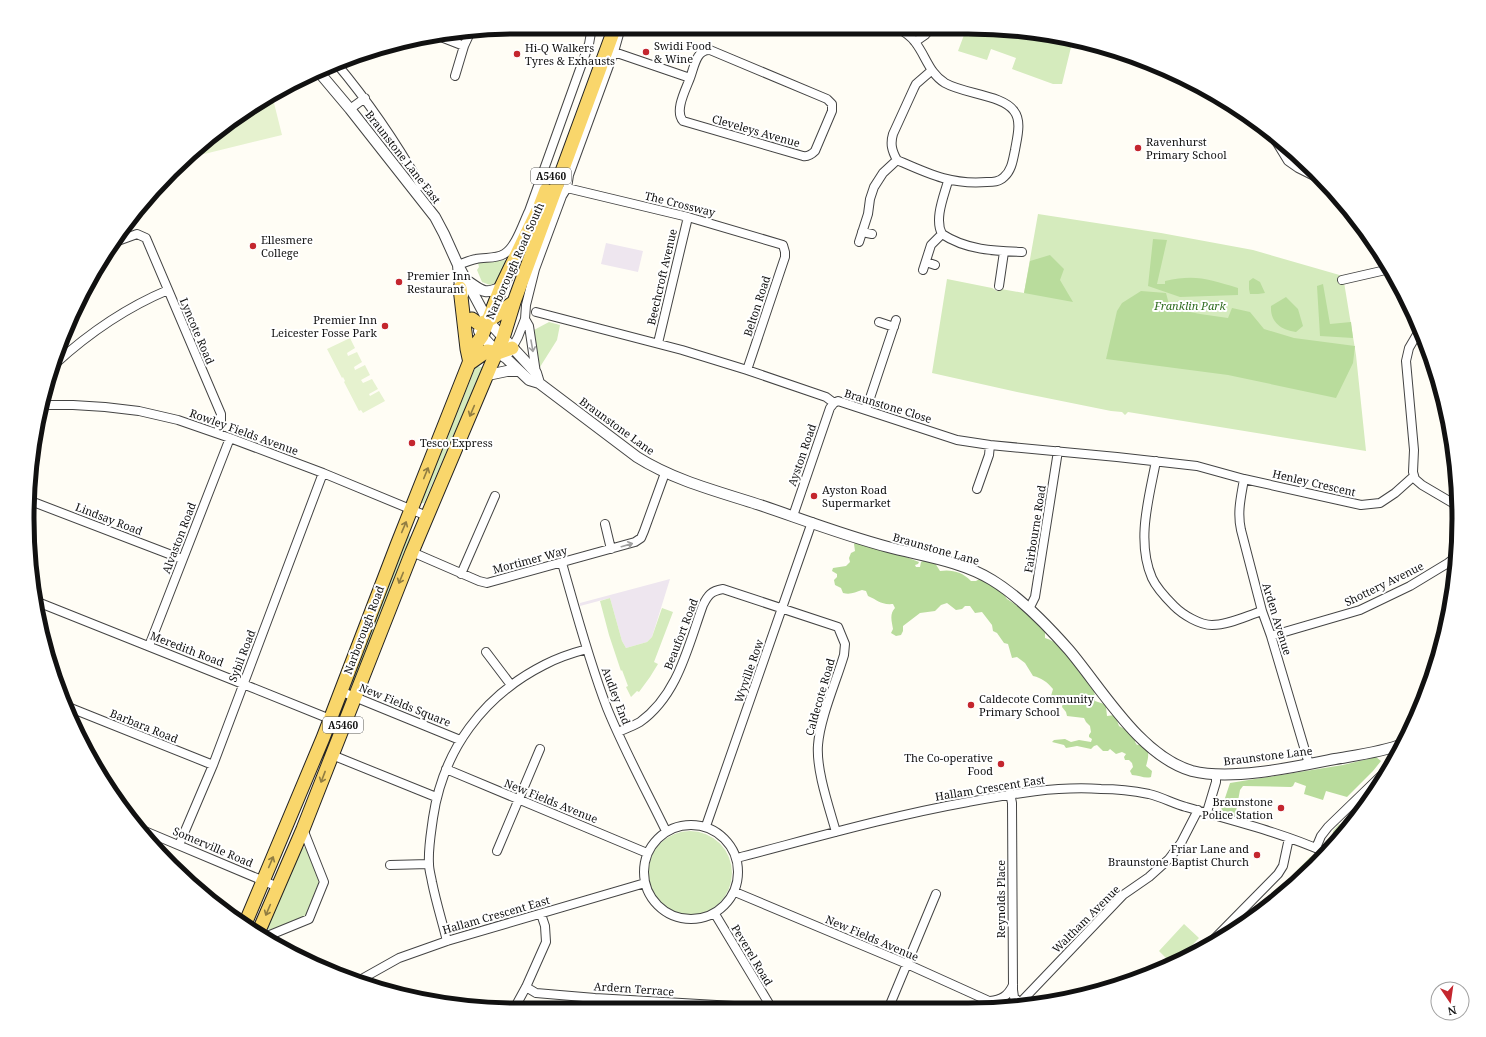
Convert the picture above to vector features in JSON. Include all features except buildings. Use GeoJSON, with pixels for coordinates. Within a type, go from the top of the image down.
{"type":"FeatureCollection","features":[{"type":"Feature","properties":{"kind":"main road","name":"Narborough Road South"},"geometry":{"type":"LineString","coordinates":[[482,336],[501,287],[540,206],[603,34]]}},
{"type":"Feature","properties":{"kind":"main road","name":"Narborough Road South"},"geometry":{"type":"LineString","coordinates":[[505,349],[514,302],[612,34]]}},
{"type":"Feature","properties":{"kind":"main road"},"geometry":{"type":"LineString","coordinates":[[463,284],[467,349],[470,363],[487,351],[505,349]]}},
{"type":"Feature","properties":{"kind":"main road"},"geometry":{"type":"LineString","coordinates":[[472,319],[479,324],[488,321],[496,317],[514,302]]}},
{"type":"Feature","properties":{"kind":"main road","name":"Narborough Road"},"geometry":{"type":"LineString","coordinates":[[247,919],[330,719],[477,343],[482,336]]}},
{"type":"Feature","properties":{"kind":"main road","name":"Narborough Road"},"geometry":{"type":"LineString","coordinates":[[260,928],[332,755],[354,696],[427,516],[491,365],[505,349]]}},
{"type":"Feature","properties":{"kind":"street","name":"Narborough Road South"},"geometry":{"type":"LineString","coordinates":[[458,265],[473,259],[494,257],[504,254],[518,235],[529,211],[583,62],[591,34]]}},
{"type":"Feature","properties":{"kind":"street","name":"Narborough Road South"},"geometry":{"type":"LineString","coordinates":[[505,349],[518,337],[525,319],[535,269],[562,196],[567,188],[569,175],[614,52],[619,34]]}},
{"type":"Feature","properties":{"kind":"street"},"geometry":{"type":"LineString","coordinates":[[907,34],[915,42],[931,70],[937,77],[965,92],[1008,104],[1017,116],[1018,130],[1012,165],[1005,176],[997,181],[976,183],[948,181],[897,160],[892,148],[891,140],[893,134],[916,84],[931,70]]}},
{"type":"Feature","properties":{"kind":"street"},"geometry":{"type":"LineString","coordinates":[[915,42],[926,34]]}},
{"type":"Feature","properties":{"kind":"street"},"geometry":{"type":"LineString","coordinates":[[455,76],[468,37]]}},
{"type":"Feature","properties":{"kind":"street"},"geometry":{"type":"LineString","coordinates":[[447,39],[464,46]]}},
{"type":"Feature","properties":{"kind":"street","name":"Cleveleys Avenue"},"geometry":{"type":"LineString","coordinates":[[704,50],[710,50],[827,99],[832,104],[832,111],[815,151],[810,156],[806,157],[683,121],[680,118],[679,109],[690,78],[698,56],[704,50]]}},
{"type":"Feature","properties":{"kind":"street"},"geometry":{"type":"LineString","coordinates":[[614,52],[690,78]]}},
{"type":"Feature","properties":{"kind":"street"},"geometry":{"type":"LineString","coordinates":[[340,68],[365,98],[401,151],[421,186]]}},
{"type":"Feature","properties":{"kind":"street","name":"Braunstone Lane East"},"geometry":{"type":"LineString","coordinates":[[322,76],[435,217],[458,265],[472,319],[482,336],[505,349]]}},
{"type":"Feature","properties":{"kind":"street"},"geometry":{"type":"LineString","coordinates":[[350,109],[365,98]]}},
{"type":"Feature","properties":{"kind":"street"},"geometry":{"type":"LineString","coordinates":[[1281,149],[1288,161],[1306,172]]}},
{"type":"Feature","properties":{"kind":"street"},"geometry":{"type":"LineString","coordinates":[[859,242],[874,187],[882,173],[897,160]]}},
{"type":"Feature","properties":{"kind":"street"},"geometry":{"type":"LineString","coordinates":[[948,181],[940,214],[939,223],[942,234],[954,242],[969,247],[1004,252],[1022,252]]}},
{"type":"Feature","properties":{"kind":"street","name":"The Crossway"},"geometry":{"type":"LineString","coordinates":[[567,188],[688,217],[779,243],[785,248]]}},
{"type":"Feature","properties":{"kind":"street","name":"Beechcroft Avenue"},"geometry":{"type":"LineString","coordinates":[[658,343],[688,217]]}},
{"type":"Feature","properties":{"kind":"street"},"geometry":{"type":"LineString","coordinates":[[862,232],[872,234]]}},
{"type":"Feature","properties":{"kind":"street","name":"Lyncote Road"},"geometry":{"type":"LineString","coordinates":[[123,239],[137,234],[146,238],[221,414],[218,434]]}},
{"type":"Feature","properties":{"kind":"street"},"geometry":{"type":"LineString","coordinates":[[923,270],[931,245],[942,234]]}},
{"type":"Feature","properties":{"kind":"street","name":"Narborough Road South"},"geometry":{"type":"LineString","coordinates":[[530,260],[545,243]]}},
{"type":"Feature","properties":{"kind":"street","name":"Belton Road"},"geometry":{"type":"LineString","coordinates":[[747,370],[785,256],[785,248]]}},
{"type":"Feature","properties":{"kind":"street"},"geometry":{"type":"LineString","coordinates":[[998,286],[1004,252]]}},
{"type":"Feature","properties":{"kind":"street"},"geometry":{"type":"LineString","coordinates":[[926,262],[935,265]]}},
{"type":"Feature","properties":{"kind":"street"},"geometry":{"type":"LineString","coordinates":[[1342,280],[1384,270]]}},
{"type":"Feature","properties":{"kind":"street","name":"Braunstone Lane East"},"geometry":{"type":"LineString","coordinates":[[463,284],[505,349]]}},
{"type":"Feature","properties":{"kind":"street"},"geometry":{"type":"LineString","coordinates":[[463,284],[487,292],[492,292],[501,287]]}},
{"type":"Feature","properties":{"kind":"street"},"geometry":{"type":"LineString","coordinates":[[62,358],[108,321],[147,299],[168,290]]}},
{"type":"Feature","properties":{"kind":"street","name":"Braunstone Close"},"geometry":{"type":"LineString","coordinates":[[536,312],[658,343],[747,370],[826,397],[834,403],[838,401],[956,440],[990,445],[1197,466]]}},
{"type":"Feature","properties":{"kind":"street","name":"Narborough Road South"},"geometry":{"type":"LineString","coordinates":[[525,319],[529,326],[538,378]]}},
{"type":"Feature","properties":{"kind":"street"},"geometry":{"type":"LineString","coordinates":[[866,410],[895,323],[879,322]]}},
{"type":"Feature","properties":{"kind":"street"},"geometry":{"type":"LineString","coordinates":[[1416,336],[1409,348],[1406,361],[1414,450],[1414,476],[1422,485],[1451,502]]}},
{"type":"Feature","properties":{"kind":"street","name":"Braunstone Lane"},"geometry":{"type":"LineString","coordinates":[[505,349],[519,371],[529,380],[538,378]]}},
{"type":"Feature","properties":{"kind":"street","name":"Braunstone Lane"},"geometry":{"type":"LineString","coordinates":[[505,349],[538,378],[637,457],[665,472],[885,546],[976,571],[993,580],[1029,609],[1068,650],[1139,737],[1156,752],[1181,767],[1193,771],[1216,775],[1264,771],[1394,748]]}},
{"type":"Feature","properties":{"kind":"street"},"geometry":{"type":"LineString","coordinates":[[488,375],[507,371],[519,371]]}},
{"type":"Feature","properties":{"kind":"street","name":"Ayston Road"},"geometry":{"type":"LineString","coordinates":[[793,516],[830,408],[834,403]]}},
{"type":"Feature","properties":{"kind":"street","name":"Rowley Fields Avenue"},"geometry":{"type":"LineString","coordinates":[[48,405],[73,405],[139,411],[178,420],[323,473],[427,516]]}},
{"type":"Feature","properties":{"kind":"street","name":"Alvaston Road"},"geometry":{"type":"LineString","coordinates":[[149,646],[230,438]]}},
{"type":"Feature","properties":{"kind":"street"},"geometry":{"type":"LineString","coordinates":[[976,490],[990,445]]}},
{"type":"Feature","properties":{"kind":"street","name":"Fairbourne Road"},"geometry":{"type":"LineString","coordinates":[[1029,609],[1035,597],[1058,451]]}},
{"type":"Feature","properties":{"kind":"street"},"geometry":{"type":"LineString","coordinates":[[1156,461],[1144,537],[1146,558],[1153,578],[1164,596],[1178,610],[1196,621],[1211,625],[1223,624],[1262,611]]}},
{"type":"Feature","properties":{"kind":"street","name":"Henley Crescent"},"geometry":{"type":"LineString","coordinates":[[1197,466],[1244,479],[1360,505],[1380,503],[1395,493],[1414,476]]}},
{"type":"Feature","properties":{"kind":"street","name":"Mortimer Way"},"geometry":{"type":"LineString","coordinates":[[412,552],[462,574],[487,583],[635,542],[641,538],[665,472]]}},
{"type":"Feature","properties":{"kind":"street","name":"Sybil Road"},"geometry":{"type":"LineString","coordinates":[[180,845],[213,765],[323,473]]}},
{"type":"Feature","properties":{"kind":"street","name":"Arden Avenue"},"geometry":{"type":"LineString","coordinates":[[1244,479],[1238,506],[1238,518],[1262,611],[1271,636],[1309,764]]}},
{"type":"Feature","properties":{"kind":"street"},"geometry":{"type":"LineString","coordinates":[[462,574],[495,496]]}},
{"type":"Feature","properties":{"kind":"street","name":"Lindsay Road"},"geometry":{"type":"LineString","coordinates":[[35,502],[182,559]]}},
{"type":"Feature","properties":{"kind":"street","name":"Wyville Row"},"geometry":{"type":"LineString","coordinates":[[706,826],[812,522]]}},
{"type":"Feature","properties":{"kind":"street"},"geometry":{"type":"LineString","coordinates":[[605,524],[612,549]]}},
{"type":"Feature","properties":{"kind":"street","name":"Shottery Avenue"},"geometry":{"type":"LineString","coordinates":[[1271,636],[1360,610],[1410,586],[1450,562]]}},
{"type":"Feature","properties":{"kind":"street","name":"Audley End"},"geometry":{"type":"LineString","coordinates":[[562,563],[586,649],[607,707],[666,831]]}},
{"type":"Feature","properties":{"kind":"street","name":"Beaufort Road"},"geometry":{"type":"LineString","coordinates":[[618,732],[647,717],[668,694],[675,681],[703,605],[708,595],[713,591],[723,589],[782,608]]}},
{"type":"Feature","properties":{"kind":"street","name":"Meredith Road"},"geometry":{"type":"LineString","coordinates":[[41,604],[330,719]]}},
{"type":"Feature","properties":{"kind":"street","name":"Caldecote Road"},"geometry":{"type":"LineString","coordinates":[[782,608],[838,627],[845,644],[844,655],[821,727],[818,746],[820,770],[836,832]]}},
{"type":"Feature","properties":{"kind":"street"},"geometry":{"type":"LineString","coordinates":[[447,940],[436,900],[429,864],[436,797],[446,769],[460,740],[474,720],[492,701],[511,685],[544,664],[586,649]]}},
{"type":"Feature","properties":{"kind":"street"},"geometry":{"type":"LineString","coordinates":[[486,652],[511,685]]}},
{"type":"Feature","properties":{"kind":"street","name":"New Fields Square"},"geometry":{"type":"LineString","coordinates":[[340,691],[460,740]]}},
{"type":"Feature","properties":{"kind":"street","name":"Barbara Road"},"geometry":{"type":"LineString","coordinates":[[74,710],[213,765]]}},
{"type":"Feature","properties":{"kind":"street"},"geometry":{"type":"LineString","coordinates":[[498,851],[540,749]]}},
{"type":"Feature","properties":{"kind":"street"},"geometry":{"type":"LineString","coordinates":[[332,755],[436,797]]}},
{"type":"Feature","properties":{"kind":"street","name":"New Fields Avenue"},"geometry":{"type":"LineString","coordinates":[[446,769],[647,853]]}},
{"type":"Feature","properties":{"kind":"street"},"geometry":{"type":"LineString","coordinates":[[1207,812],[1216,782],[1216,775]]}},
{"type":"Feature","properties":{"kind":"street","name":"Hallam Crescent East"},"geometry":{"type":"LineString","coordinates":[[737,858],[933,808],[1010,794],[1060,788],[1101,789],[1150,794],[1198,810],[1237,820],[1321,850]]}},
{"type":"Feature","properties":{"kind":"street","name":"Reynolds Place"},"geometry":{"type":"LineString","coordinates":[[1010,794],[1012,803],[1013,985],[1014,997],[1016,1000]]}},
{"type":"Feature","properties":{"kind":"street"},"geometry":{"type":"LineString","coordinates":[[1316,848],[1328,827],[1364,796]]}},
{"type":"Feature","properties":{"kind":"street","name":"Waltham Avenue"},"geometry":{"type":"LineString","coordinates":[[1022,1000],[1123,895],[1149,877],[1169,860],[1181,843],[1198,810]]}},
{"type":"Feature","properties":{"kind":"street"},"geometry":{"type":"LineString","coordinates":[[695,824],[706,826],[724,836],[737,858],[739,875],[735,892],[725,906],[715,914],[696,920],[675,917],[655,903],[644,883],[643,868],[647,853],[656,840],[666,831],[677,826],[695,824]]}},
{"type":"Feature","properties":{"kind":"street"},"geometry":{"type":"LineString","coordinates":[[271,935],[308,918],[324,882],[302,829]]}},
{"type":"Feature","properties":{"kind":"street","name":"Somerville Road"},"geometry":{"type":"LineString","coordinates":[[150,833],[278,886]]}},
{"type":"Feature","properties":{"kind":"street"},"geometry":{"type":"LineString","coordinates":[[1223,930],[1278,874],[1283,866],[1289,838]]}},
{"type":"Feature","properties":{"kind":"street"},"geometry":{"type":"LineString","coordinates":[[390,865],[429,864]]}},
{"type":"Feature","properties":{"kind":"street","name":"Hallam Crescent East"},"geometry":{"type":"LineString","coordinates":[[364,977],[400,958],[447,940],[644,883]]}},
{"type":"Feature","properties":{"kind":"street","name":"New Fields Avenue"},"geometry":{"type":"LineString","coordinates":[[735,892],[907,964],[989,1001]]}},
{"type":"Feature","properties":{"kind":"street"},"geometry":{"type":"LineString","coordinates":[[891,1003],[936,894]]}},
{"type":"Feature","properties":{"kind":"street"},"geometry":{"type":"LineString","coordinates":[[517,1003],[546,942],[546,926],[541,914]]}},
{"type":"Feature","properties":{"kind":"street","name":"Peverel Road"},"geometry":{"type":"LineString","coordinates":[[715,914],[769,1003]]}},
{"type":"Feature","properties":{"kind":"street"},"geometry":{"type":"LineString","coordinates":[[989,1001],[1003,998],[1010,992],[1013,985]]}},
{"type":"Feature","properties":{"kind":"street","name":"Ardern Terrace"},"geometry":{"type":"LineString","coordinates":[[526,987],[536,993],[654,1003]]}},
{"type":"Feature","properties":{"kind":"street"},"geometry":{"type":"LineString","coordinates":[[595,998],[595,1003]]}},
{"type":"Feature","properties":{"kind":"shaded area"},"geometry":{"type":"Polygon","coordinates":[[[606,243],[643,251],[638,272],[601,264],[606,243]]]}},
{"type":"Feature","properties":{"kind":"shaded area"},"geometry":{"type":"Polygon","coordinates":[[[670,579],[652,637],[647,642],[626,648],[622,641],[610,598],[580,606],[580,603],[670,579]]]}},
{"type":"Feature","properties":{"kind":"green space"},"geometry":{"type":"Polygon","coordinates":[[[964,34],[1031,38],[1071,45],[1062,84],[1053,84],[1012,69],[1016,58],[991,49],[987,60],[958,51],[964,34]]]}},
{"type":"Feature","properties":{"kind":"green space"},"geometry":{"type":"Polygon","coordinates":[[[273,101],[282,135],[197,156],[224,134],[273,101]]]}},
{"type":"Feature","properties":{"kind":"green space","name":"Franklin Park"},"geometry":{"type":"Polygon","coordinates":[[[1038,214],[1161,233],[1253,250],[1343,276],[1356,355],[1366,451],[1128,412],[1125,415],[1122,412],[1017,392],[932,373],[947,279],[992,288],[997,291],[1001,289],[1024,293],[1038,214]]]}},
{"type":"Feature","properties":{"kind":"green space"},"geometry":{"type":"Polygon","coordinates":[[[1153,239],[1167,240],[1157,284],[1165,284],[1165,281],[1176,279],[1202,278],[1238,288],[1238,295],[1180,297],[1148,286],[1153,239]]]}},
{"type":"Feature","properties":{"kind":"green space"},"geometry":{"type":"Polygon","coordinates":[[[511,255],[497,282],[490,285],[482,282],[477,270],[479,267],[478,263],[506,260],[511,255]]]}},
{"type":"Feature","properties":{"kind":"green space"},"geometry":{"type":"Polygon","coordinates":[[[1050,255],[1064,269],[1060,280],[1073,302],[1024,293],[1030,261],[1050,255]]]}},
{"type":"Feature","properties":{"kind":"green space"},"geometry":{"type":"Polygon","coordinates":[[[1253,278],[1260,282],[1265,293],[1250,294],[1249,281],[1253,278]]]}},
{"type":"Feature","properties":{"kind":"green space"},"geometry":{"type":"Polygon","coordinates":[[[1323,284],[1330,324],[1351,322],[1353,338],[1320,336],[1317,286],[1323,284]]]}},
{"type":"Feature","properties":{"kind":"green space"},"geometry":{"type":"Polygon","coordinates":[[[1141,291],[1166,293],[1170,308],[1228,318],[1232,308],[1250,312],[1264,329],[1294,338],[1355,346],[1353,363],[1336,398],[1228,375],[1106,359],[1117,311],[1122,303],[1141,291]]]}},
{"type":"Feature","properties":{"kind":"green space"},"geometry":{"type":"Polygon","coordinates":[[[1286,297],[1298,309],[1303,326],[1296,332],[1281,327],[1272,317],[1271,306],[1286,297]]]}},
{"type":"Feature","properties":{"kind":"green space","name":"Franklin Park"},"geometry":{"type":"Polygon","coordinates":[[[1178,300],[1196,305],[1199,311],[1186,310],[1177,304],[1178,300]]]}},
{"type":"Feature","properties":{"kind":"green space"},"geometry":{"type":"Polygon","coordinates":[[[549,322],[560,325],[557,340],[540,367],[534,330],[549,322]]]}},
{"type":"Feature","properties":{"kind":"green space"},"geometry":{"type":"Polygon","coordinates":[[[350,338],[355,348],[347,353],[348,356],[357,352],[362,362],[354,367],[355,370],[365,365],[370,375],[361,380],[363,383],[372,379],[378,389],[369,394],[370,396],[379,391],[385,401],[363,413],[361,410],[359,411],[344,382],[343,377],[342,378],[327,349],[350,338]]]}},
{"type":"Feature","properties":{"kind":"green space"},"geometry":{"type":"Polygon","coordinates":[[[476,366],[483,367],[424,503],[421,503],[421,501],[476,366]]]}},
{"type":"Feature","properties":{"kind":"green space"},"geometry":{"type":"Polygon","coordinates":[[[409,533],[411,541],[380,613],[354,682],[351,683],[350,682],[409,533]]]}},
{"type":"Feature","properties":{"kind":"green space"},"geometry":{"type":"Polygon","coordinates":[[[856,542],[884,551],[904,555],[919,562],[915,565],[916,567],[920,567],[921,562],[925,560],[935,563],[940,571],[948,570],[957,572],[964,575],[971,581],[976,581],[983,577],[1003,593],[1007,599],[1025,609],[1045,632],[1045,638],[1066,651],[1077,664],[1078,671],[1088,682],[1094,692],[1095,701],[1104,704],[1106,707],[1107,716],[1115,715],[1119,726],[1132,733],[1135,736],[1135,742],[1137,745],[1142,744],[1148,751],[1146,766],[1152,771],[1151,777],[1146,778],[1132,775],[1130,771],[1133,767],[1132,763],[1129,760],[1125,760],[1124,757],[1126,754],[1122,752],[1116,754],[1110,749],[1108,751],[1103,751],[1097,745],[1091,749],[1077,746],[1066,748],[1064,745],[1052,742],[1054,740],[1065,739],[1071,742],[1079,740],[1091,742],[1092,739],[1089,737],[1091,732],[1090,726],[1084,718],[1067,716],[1062,707],[1063,703],[1057,701],[1051,696],[1053,689],[1042,679],[1033,676],[1025,663],[1017,657],[1012,658],[1008,644],[1004,643],[997,633],[993,631],[992,625],[982,612],[975,613],[970,606],[965,606],[962,609],[956,610],[947,603],[941,605],[935,611],[920,613],[903,626],[901,635],[896,636],[891,633],[893,629],[891,615],[895,608],[893,604],[879,602],[868,596],[866,591],[862,590],[846,594],[843,593],[841,588],[835,585],[834,580],[837,577],[837,574],[832,571],[833,568],[846,566],[850,562],[849,558],[851,553],[855,551],[854,544],[856,542]]]}},
{"type":"Feature","properties":{"kind":"green space"},"geometry":{"type":"Polygon","coordinates":[[[610,598],[622,641],[626,648],[647,642],[652,637],[662,608],[673,612],[654,662],[658,664],[639,692],[637,691],[631,697],[626,687],[628,686],[622,670],[621,671],[609,635],[600,601],[610,598]]]}},
{"type":"Feature","properties":{"kind":"green space"},"geometry":{"type":"Polygon","coordinates":[[[1376,757],[1381,761],[1347,797],[1326,791],[1323,800],[1304,794],[1306,786],[1295,782],[1291,787],[1243,786],[1240,790],[1235,817],[1221,810],[1230,783],[1343,765],[1376,757]]]}},
{"type":"Feature","properties":{"kind":"green space"},"geometry":{"type":"Polygon","coordinates":[[[1339,824],[1342,825],[1332,838],[1333,831],[1339,824]]]}},
{"type":"Feature","properties":{"kind":"green space"},"geometry":{"type":"Polygon","coordinates":[[[690,831],[706,834],[720,843],[729,857],[732,873],[729,889],[720,903],[706,912],[690,915],[674,912],[660,903],[651,889],[648,873],[651,857],[660,843],[674,834],[690,831]]]}},
{"type":"Feature","properties":{"kind":"green space"},"geometry":{"type":"Polygon","coordinates":[[[306,847],[319,882],[305,917],[271,932],[267,928],[301,848],[306,847]]]}},
{"type":"Feature","properties":{"kind":"green space"},"geometry":{"type":"Polygon","coordinates":[[[1315,856],[1275,892],[1310,857],[1315,856]]]}},
{"type":"Feature","properties":{"kind":"green space"},"geometry":{"type":"Polygon","coordinates":[[[1184,924],[1199,938],[1187,950],[1168,960],[1159,951],[1184,924]]]}},
{"type":"Feature","properties":{"kind":"place","name":"Swidi Food & Wine"},"geometry":{"type":"Point","coordinates":[646,52]}},
{"type":"Feature","properties":{"kind":"place","name":"Hi-Q Walkers Tyres & Exhausts"},"geometry":{"type":"Point","coordinates":[517,54]}},
{"type":"Feature","properties":{"kind":"place","name":"Ravenhurst Primary School"},"geometry":{"type":"Point","coordinates":[1138,148]}},
{"type":"Feature","properties":{"kind":"place","name":"Ellesmere College"},"geometry":{"type":"Point","coordinates":[253,246]}},
{"type":"Feature","properties":{"kind":"place","name":"Premier Inn Restaurant"},"geometry":{"type":"Point","coordinates":[399,282]}},
{"type":"Feature","properties":{"kind":"place","name":"Premier Inn Leicester Fosse Park"},"geometry":{"type":"Point","coordinates":[385,326]}},
{"type":"Feature","properties":{"kind":"place","name":"Tesco Express"},"geometry":{"type":"Point","coordinates":[412,443]}},
{"type":"Feature","properties":{"kind":"place","name":"Ayston Road Supermarket"},"geometry":{"type":"Point","coordinates":[814,496]}},
{"type":"Feature","properties":{"kind":"place","name":"Caldecote Community Primary School"},"geometry":{"type":"Point","coordinates":[971,705]}},
{"type":"Feature","properties":{"kind":"place","name":"The Co-operative Food"},"geometry":{"type":"Point","coordinates":[1001,764]}},
{"type":"Feature","properties":{"kind":"place","name":"Braunstone Police Station"},"geometry":{"type":"Point","coordinates":[1281,808]}},
{"type":"Feature","properties":{"kind":"place","name":"Friar Lane and Braunstone Baptist Church"},"geometry":{"type":"Point","coordinates":[1257,855]}}]}
